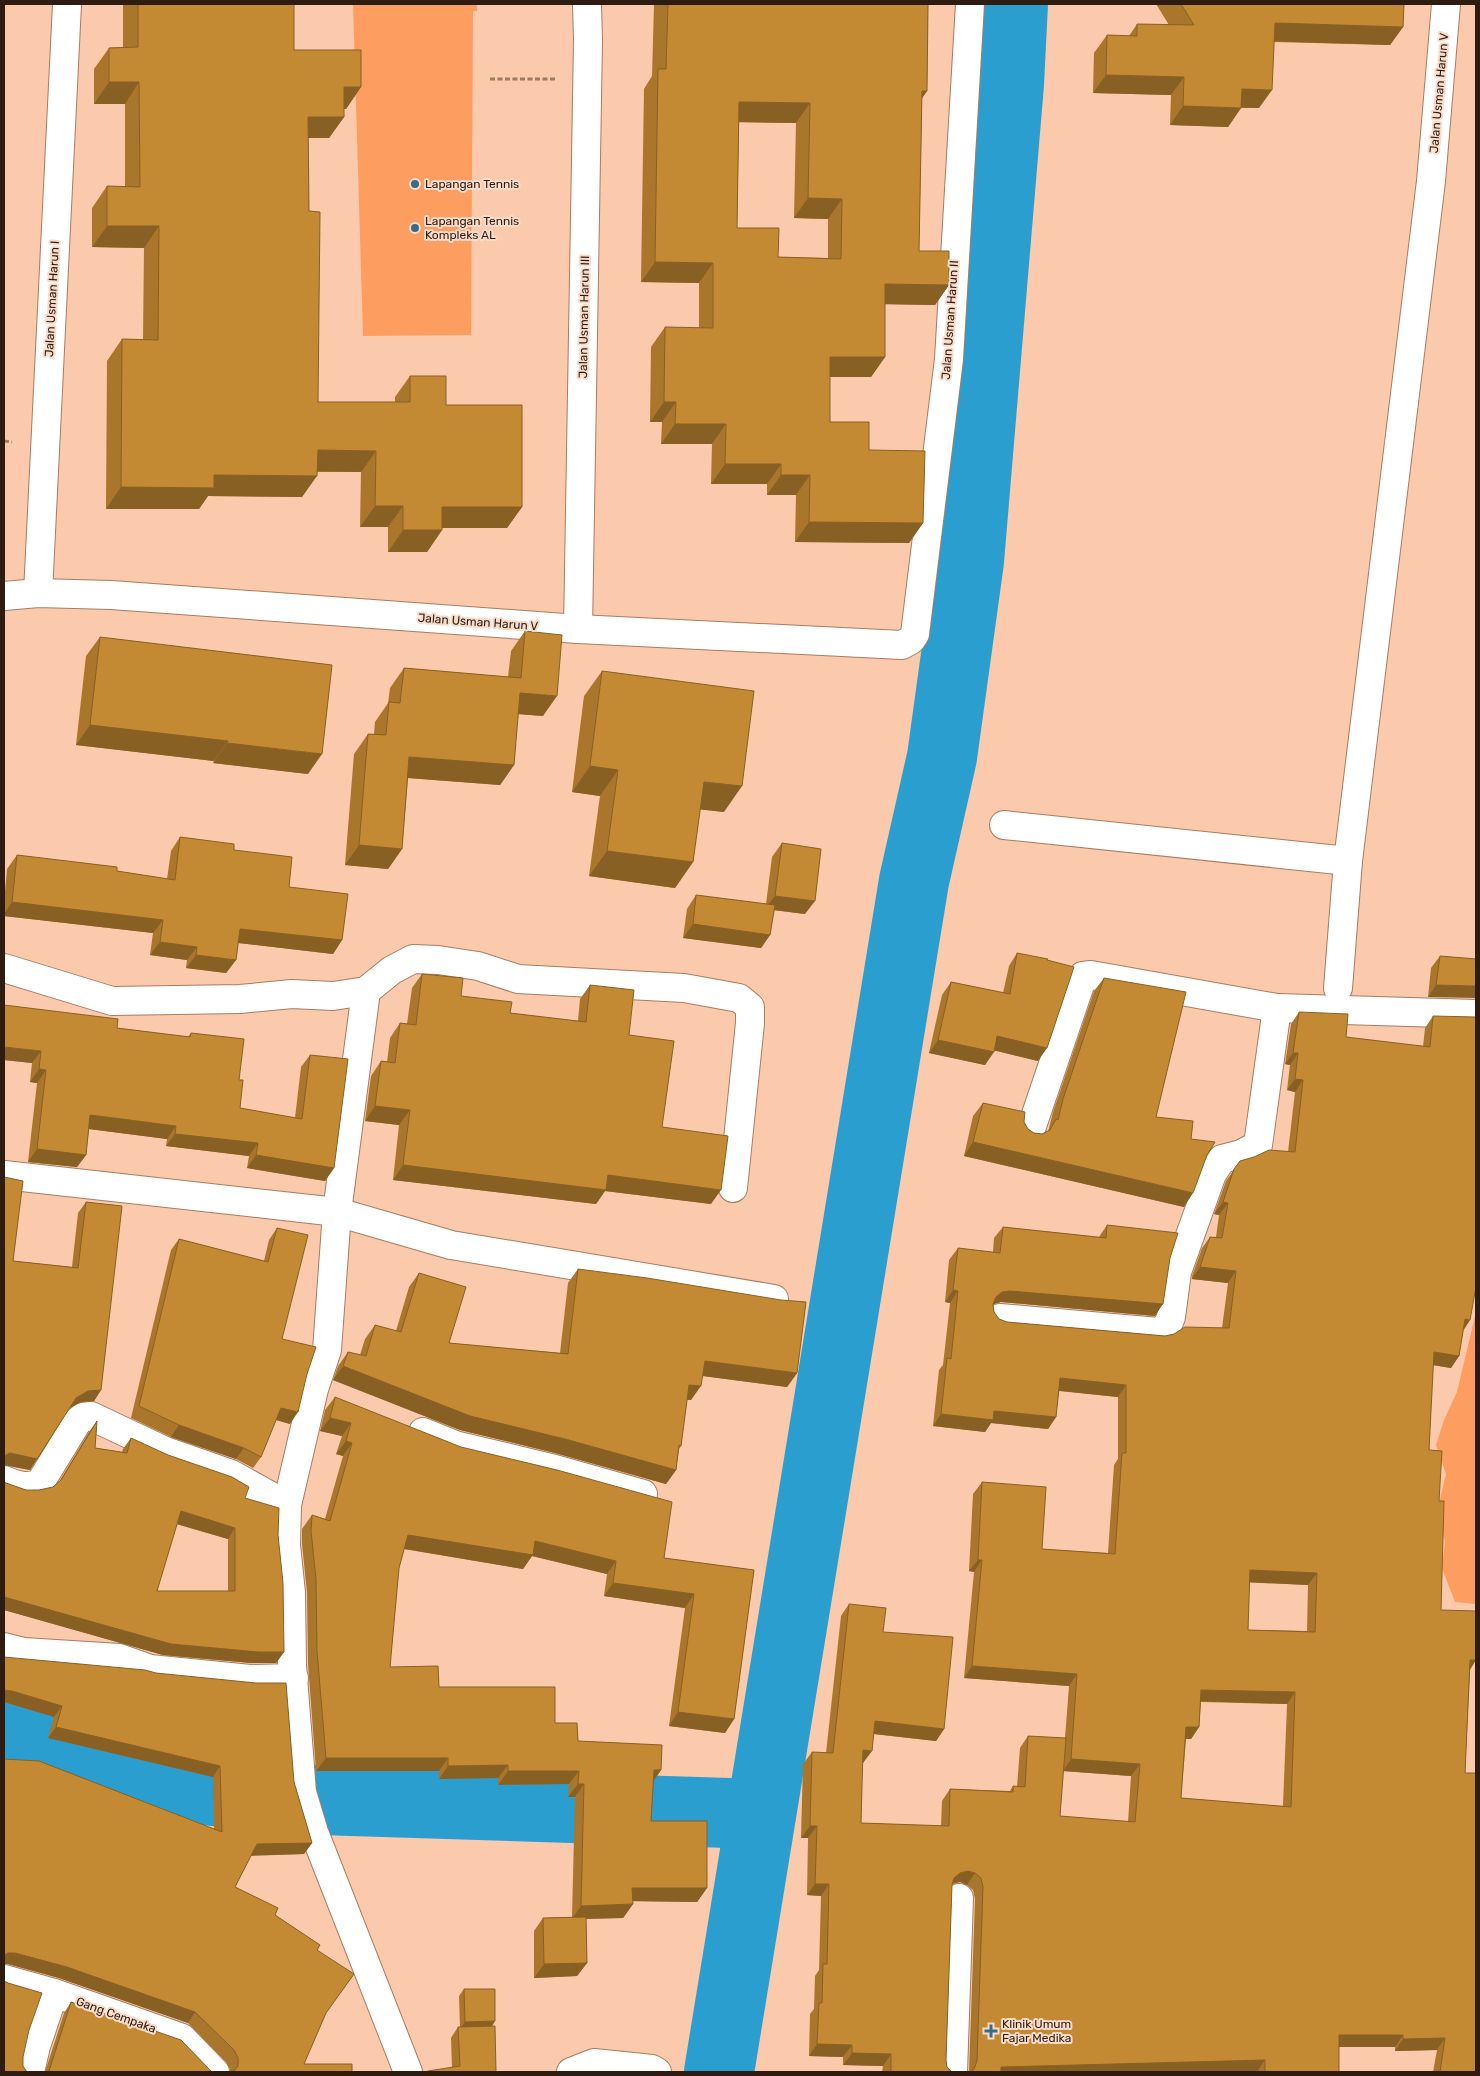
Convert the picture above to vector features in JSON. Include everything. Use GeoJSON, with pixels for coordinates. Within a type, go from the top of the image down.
{"type":"FeatureCollection","features":[{"type":"Feature","properties":{"kind":"street","name":"Jalan Usman Harun I"},"geometry":{"type":"LineString","coordinates":[[38,594],[68,4]]}},
{"type":"Feature","properties":{"kind":"street","name":"Jalan Usman Harun III"},"geometry":{"type":"LineString","coordinates":[[578,630],[588,79],[587,4]]}},
{"type":"Feature","properties":{"kind":"street","name":"Jalan Usman Harun II"},"geometry":{"type":"LineString","coordinates":[[915,634],[949,360],[970,4]]}},
{"type":"Feature","properties":{"kind":"street","name":"Jalan Usman Harun V"},"geometry":{"type":"LineString","coordinates":[[1338,988],[1348,861],[1431,181],[1446,4]]}},
{"type":"Feature","properties":{"kind":"street","name":"Jalan Usman Harun V"},"geometry":{"type":"LineString","coordinates":[[4,596],[38,594],[111,595],[578,630],[902,645],[911,640],[915,634]]}},
{"type":"Feature","properties":{"kind":"street"},"geometry":{"type":"LineString","coordinates":[[1004,825],[1348,861]]}},
{"type":"Feature","properties":{"kind":"street"},"geometry":{"type":"LineString","coordinates":[[4,968],[112,1001],[240,999],[292,994],[333,996],[366,992],[392,970],[413,959],[438,960],[478,966],[518,979],[684,988],[739,998],[750,1007],[750,1023],[732,1188]]}},
{"type":"Feature","properties":{"kind":"street"},"geometry":{"type":"LineString","coordinates":[[1030,1132],[1082,976],[1091,975],[1277,1008],[1476,1014]]}},
{"type":"Feature","properties":{"kind":"street"},"geometry":{"type":"LineString","coordinates":[[366,992],[337,1212],[327,1350],[314,1389],[287,1505],[286,1545],[291,1593],[292,1665],[302,1792],[314,1832],[408,2072]]}},
{"type":"Feature","properties":{"kind":"street"},"geometry":{"type":"LineString","coordinates":[[1000,1318],[1158,1332],[1167,1327],[1171,1318],[1177,1272],[1212,1174],[1222,1159],[1241,1154],[1258,1144],[1277,1008]]}},
{"type":"Feature","properties":{"kind":"street"},"geometry":{"type":"LineString","coordinates":[[4,1175],[337,1212],[451,1246],[774,1299]]}},
{"type":"Feature","properties":{"kind":"street"},"geometry":{"type":"LineString","coordinates":[[314,1389],[341,1399]]}},
{"type":"Feature","properties":{"kind":"street"},"geometry":{"type":"LineString","coordinates":[[4,1480],[20,1486],[34,1486],[40,1483],[78,1421],[83,1417],[91,1416],[165,1451],[231,1474],[287,1505]]}},
{"type":"Feature","properties":{"kind":"street"},"geometry":{"type":"LineString","coordinates":[[402,1424],[455,1445],[551,1468],[670,1501]]}},
{"type":"Feature","properties":{"kind":"street"},"geometry":{"type":"LineString","coordinates":[[4,1647],[24,1652],[119,1658],[159,1670],[250,1679],[294,1678]]}},
{"type":"Feature","properties":{"kind":"street"},"geometry":{"type":"LineString","coordinates":[[954,2072],[959,1898]]}},
{"type":"Feature","properties":{"kind":"street","name":"Gang Cempaka"},"geometry":{"type":"LineString","coordinates":[[4,1979],[54,1993],[182,2038],[215,2072]]}},
{"type":"Feature","properties":{"kind":"street"},"geometry":{"type":"LineString","coordinates":[[30,2072],[36,2046],[54,1993]]}},
{"type":"Feature","properties":{"kind":"street"},"geometry":{"type":"LineString","coordinates":[[571,2072],[594,2063],[652,2069],[657,2072]]}},
{"type":"Feature","properties":{"kind":"path"},"geometry":{"type":"LineString","coordinates":[[490,79],[588,79]]}},
{"type":"Feature","properties":{"kind":"shaded area","name":"Lapangan Tennis Kompleks AL"},"geometry":{"type":"Polygon","coordinates":[[[353,4],[477,4],[477,11],[473,11],[471,335],[363,336],[353,4]]]}},
{"type":"Feature","properties":{"kind":"shaded area"},"geometry":{"type":"Polygon","coordinates":[[[1476,1312],[1476,1604],[1455,1602],[1442,1568],[1445,1542],[1438,1508],[1446,1474],[1436,1445],[1444,1420],[1457,1392],[1476,1312]]]}},
{"type":"Feature","properties":{"kind":"building"},"geometry":{"type":"Polygon","coordinates":[[[138,4],[294,4],[294,50],[361,50],[361,87],[344,87],[344,117],[308,117],[309,211],[320,212],[318,402],[410,402],[410,376],[446,376],[446,405],[522,405],[522,507],[442,507],[442,530],[403,530],[403,506],[375,506],[376,451],[318,450],[317,476],[214,475],[214,488],[121,487],[122,339],[158,340],[159,226],[107,226],[107,186],[140,187],[139,82],[109,82],[109,48],[138,47],[138,4]]]}},
{"type":"Feature","properties":{"kind":"building"},"geometry":{"type":"Polygon","coordinates":[[[668,4],[928,4],[927,91],[922,91],[919,251],[949,251],[949,285],[885,284],[885,357],[830,357],[830,422],[869,422],[869,450],[925,451],[923,523],[809,522],[810,475],[781,475],[781,464],[725,464],[726,424],[675,424],[676,402],[664,402],[665,327],[713,328],[713,263],[655,262],[658,69],[666,69],[668,4]],[[739,102],[737,228],[779,228],[778,257],[841,259],[842,199],[808,198],[810,103],[739,102]]]}},
{"type":"Feature","properties":{"kind":"building"},"geometry":{"type":"Polygon","coordinates":[[[1181,4],[1404,4],[1403,27],[1275,23],[1272,90],[1242,89],[1241,108],[1183,106],[1184,77],[1106,75],[1107,35],[1137,36],[1137,24],[1194,25],[1181,4]]]}},
{"type":"Feature","properties":{"kind":"building"},"geometry":{"type":"Polygon","coordinates":[[[525,631],[562,635],[557,696],[520,693],[514,765],[409,757],[402,849],[359,845],[368,734],[386,735],[389,702],[400,703],[404,668],[521,678],[525,631]]]}},
{"type":"Feature","properties":{"kind":"building"},"geometry":{"type":"Polygon","coordinates":[[[100,637],[332,665],[322,754],[90,725],[100,637]]]}},
{"type":"Feature","properties":{"kind":"building"},"geometry":{"type":"Polygon","coordinates":[[[602,671],[754,691],[742,786],[704,782],[693,862],[607,851],[618,770],[590,766],[602,671]]]}},
{"type":"Feature","properties":{"kind":"building"},"geometry":{"type":"Polygon","coordinates":[[[180,837],[234,844],[234,850],[292,857],[289,887],[348,894],[342,940],[240,929],[236,960],[196,955],[197,947],[160,942],[163,920],[12,902],[17,855],[117,867],[117,871],[175,880],[180,837]]]}},
{"type":"Feature","properties":{"kind":"building"},"geometry":{"type":"Polygon","coordinates":[[[782,843],[821,849],[815,901],[775,896],[782,843]]]}},
{"type":"Feature","properties":{"kind":"building"},"geometry":{"type":"Polygon","coordinates":[[[696,895],[775,905],[770,935],[693,924],[696,895]]]}},
{"type":"Feature","properties":{"kind":"building"},"geometry":{"type":"Polygon","coordinates":[[[1017,953],[1048,959],[1074,967],[1047,1048],[997,1036],[994,1052],[938,1040],[951,982],[1010,994],[1017,953]]]}},
{"type":"Feature","properties":{"kind":"building"},"geometry":{"type":"Polygon","coordinates":[[[1440,956],[1476,959],[1476,986],[1436,985],[1440,956]]]}},
{"type":"Feature","properties":{"kind":"building"},"geometry":{"type":"Polygon","coordinates":[[[422,974],[463,978],[461,996],[512,1002],[510,1013],[586,1022],[590,985],[634,990],[629,1035],[674,1041],[662,1127],[728,1136],[721,1190],[608,1175],[606,1190],[403,1165],[410,1110],[375,1106],[381,1061],[395,1063],[400,1023],[416,1025],[422,974]]]}},
{"type":"Feature","properties":{"kind":"building"},"geometry":{"type":"Polygon","coordinates":[[[1104,978],[1186,992],[1156,1117],[1193,1121],[1191,1139],[1215,1142],[1207,1155],[1193,1193],[973,1142],[983,1103],[1025,1112],[1024,1122],[1028,1129],[1034,1133],[1042,1134],[1050,1130],[1056,1119],[1058,1120],[1063,1099],[1104,978]]]}},
{"type":"Feature","properties":{"kind":"building"},"geometry":{"type":"Polygon","coordinates":[[[4,1005],[118,1019],[117,1028],[190,1037],[191,1033],[244,1039],[239,1080],[243,1080],[240,1108],[302,1119],[310,1055],[348,1059],[334,1168],[256,1155],[258,1143],[175,1134],[176,1126],[90,1115],[86,1155],[37,1149],[46,1070],[39,1069],[41,1051],[4,1047],[4,1005]]]}},
{"type":"Feature","properties":{"kind":"building"},"geometry":{"type":"Polygon","coordinates":[[[1299,1012],[1348,1014],[1346,1037],[1430,1047],[1433,1016],[1476,1017],[1476,1287],[1470,1320],[1465,1319],[1459,1356],[1434,1352],[1429,1450],[1442,1451],[1439,1501],[1444,1501],[1441,1610],[1476,1611],[1476,1660],[1470,1660],[1465,1773],[1476,1773],[1476,2072],[1440,2072],[1445,2038],[1403,2039],[1403,2035],[1339,2035],[1339,2072],[1265,2072],[1265,2060],[1001,2067],[1001,2072],[971,2072],[977,2061],[983,1887],[981,1878],[975,1873],[968,1871],[960,1873],[954,1878],[952,1885],[946,2060],[947,2067],[952,2072],[891,2072],[891,2054],[852,2053],[852,2045],[817,2044],[819,2003],[822,2003],[823,1964],[827,1964],[829,1884],[815,1884],[817,1826],[810,1826],[812,1752],[833,1753],[849,1604],[886,1608],[883,1632],[953,1637],[944,1729],[875,1721],[872,1751],[863,1750],[861,1823],[949,1826],[950,1789],[1013,1792],[1013,1786],[1025,1787],[1028,1736],[1066,1738],[1060,1816],[1135,1822],[1140,1764],[1071,1759],[1077,1674],[972,1666],[982,1560],[978,1560],[982,1482],[1046,1487],[1042,1549],[1115,1554],[1122,1453],[1126,1453],[1126,1385],[1060,1378],[1056,1417],[994,1411],[993,1420],[941,1414],[947,1358],[951,1359],[958,1291],[953,1290],[958,1248],[1000,1253],[1003,1227],[1106,1238],[1107,1225],[1178,1233],[1170,1258],[1163,1304],[1010,1291],[1002,1292],[996,1297],[993,1304],[994,1312],[999,1319],[1007,1322],[1165,1336],[1174,1334],[1185,1327],[1229,1328],[1236,1271],[1200,1267],[1210,1237],[1222,1238],[1228,1203],[1223,1202],[1234,1169],[1240,1161],[1269,1150],[1295,1152],[1303,1080],[1295,1079],[1298,1053],[1293,1053],[1299,1012]],[[1250,1570],[1248,1630],[1315,1632],[1317,1573],[1250,1570]],[[1201,1690],[1199,1727],[1186,1727],[1181,1798],[1291,1807],[1295,1692],[1201,1690]]]}},
{"type":"Feature","properties":{"kind":"building"},"geometry":{"type":"Polygon","coordinates":[[[4,1177],[23,1181],[13,1261],[78,1268],[86,1202],[122,1206],[101,1390],[88,1391],[76,1398],[37,1459],[10,1453],[4,1456],[4,1177]]]}},
{"type":"Feature","properties":{"kind":"building"},"geometry":{"type":"Polygon","coordinates":[[[277,1228],[308,1235],[282,1339],[316,1347],[298,1412],[281,1408],[261,1457],[244,1448],[179,1425],[139,1406],[179,1239],[268,1262],[277,1228]]]}},
{"type":"Feature","properties":{"kind":"building"},"geometry":{"type":"Polygon","coordinates":[[[578,1269],[647,1278],[781,1300],[806,1302],[797,1373],[705,1361],[701,1386],[689,1385],[676,1470],[565,1439],[470,1416],[343,1366],[348,1352],[366,1356],[375,1325],[401,1332],[419,1273],[466,1287],[449,1343],[568,1354],[578,1269]]]}},
{"type":"Feature","properties":{"kind":"building"},"geometry":{"type":"Polygon","coordinates":[[[335,1397],[461,1447],[557,1470],[672,1502],[664,1558],[754,1570],[734,1719],[678,1712],[694,1594],[613,1583],[616,1561],[535,1541],[533,1555],[408,1535],[399,1568],[390,1667],[438,1666],[439,1687],[555,1687],[555,1723],[577,1723],[578,1741],[662,1745],[661,1770],[654,1770],[651,1821],[707,1821],[707,1888],[632,1888],[633,1904],[581,1906],[584,1784],[578,1784],[579,1771],[508,1771],[508,1765],[448,1766],[448,1758],[326,1758],[317,1651],[316,1579],[311,1531],[312,1515],[330,1521],[352,1443],[346,1441],[351,1423],[330,1418],[335,1397]]]}},
{"type":"Feature","properties":{"kind":"building"},"geometry":{"type":"Polygon","coordinates":[[[97,1421],[95,1448],[127,1453],[131,1438],[168,1455],[232,1477],[249,1487],[245,1498],[279,1508],[278,1535],[283,1583],[284,1652],[258,1652],[171,1644],[4,1597],[4,1482],[26,1490],[39,1490],[53,1487],[61,1480],[97,1421]],[[181,1511],[157,1591],[235,1591],[235,1528],[181,1511]]]}},
{"type":"Feature","properties":{"kind":"building"},"geometry":{"type":"Polygon","coordinates":[[[4,1657],[145,1670],[156,1673],[256,1683],[286,1683],[294,1782],[312,1843],[257,1844],[235,1887],[278,1908],[275,1915],[320,1945],[317,1950],[354,1974],[326,2013],[304,2064],[352,2064],[352,2072],[233,2072],[238,2066],[238,2058],[234,2050],[195,2012],[67,1967],[15,1953],[4,1955],[4,1759],[39,1761],[222,1832],[220,1766],[56,1727],[62,1706],[4,1690],[4,1657]]]}},
{"type":"Feature","properties":{"kind":"building"},"geometry":{"type":"Polygon","coordinates":[[[586,1917],[587,1963],[544,1964],[543,1918],[586,1917]]]}},
{"type":"Feature","properties":{"kind":"building"},"geometry":{"type":"Polygon","coordinates":[[[4,1981],[42,1993],[29,2030],[23,2057],[23,2066],[27,2072],[4,2072],[4,1981]]]}},
{"type":"Feature","properties":{"kind":"building"},"geometry":{"type":"Polygon","coordinates":[[[464,1989],[495,1989],[495,2021],[465,2022],[464,1989]]]}},
{"type":"Feature","properties":{"kind":"building"},"geometry":{"type":"Polygon","coordinates":[[[71,2002],[181,2040],[212,2072],[48,2072],[71,2002]]]}},
{"type":"Feature","properties":{"kind":"building"},"geometry":{"type":"Polygon","coordinates":[[[495,2026],[496,2072],[426,2072],[460,2066],[458,2027],[495,2026]]]}},
{"type":"Feature","properties":{"kind":"waterway"},"geometry":{"type":"LineString","coordinates":[[719,2072],[914,881],[942,757],[969,561],[1009,84],[1013,4]]}},
{"type":"Feature","properties":{"kind":"waterway"},"geometry":{"type":"LineString","coordinates":[[4,1735],[35,1738],[167,1786],[288,1799],[761,1814]]}},
{"type":"Feature","properties":{"kind":"place","name":"Lapangan Tennis"},"geometry":{"type":"Point","coordinates":[415,184]}},
{"type":"Feature","properties":{"kind":"place","name":"Lapangan Tennis Kompleks AL"},"geometry":{"type":"Point","coordinates":[415,228]}},
{"type":"Feature","properties":{"kind":"place","name":"Klinik Umum Fajar Medika"},"geometry":{"type":"Point","coordinates":[991,2031]}}]}
